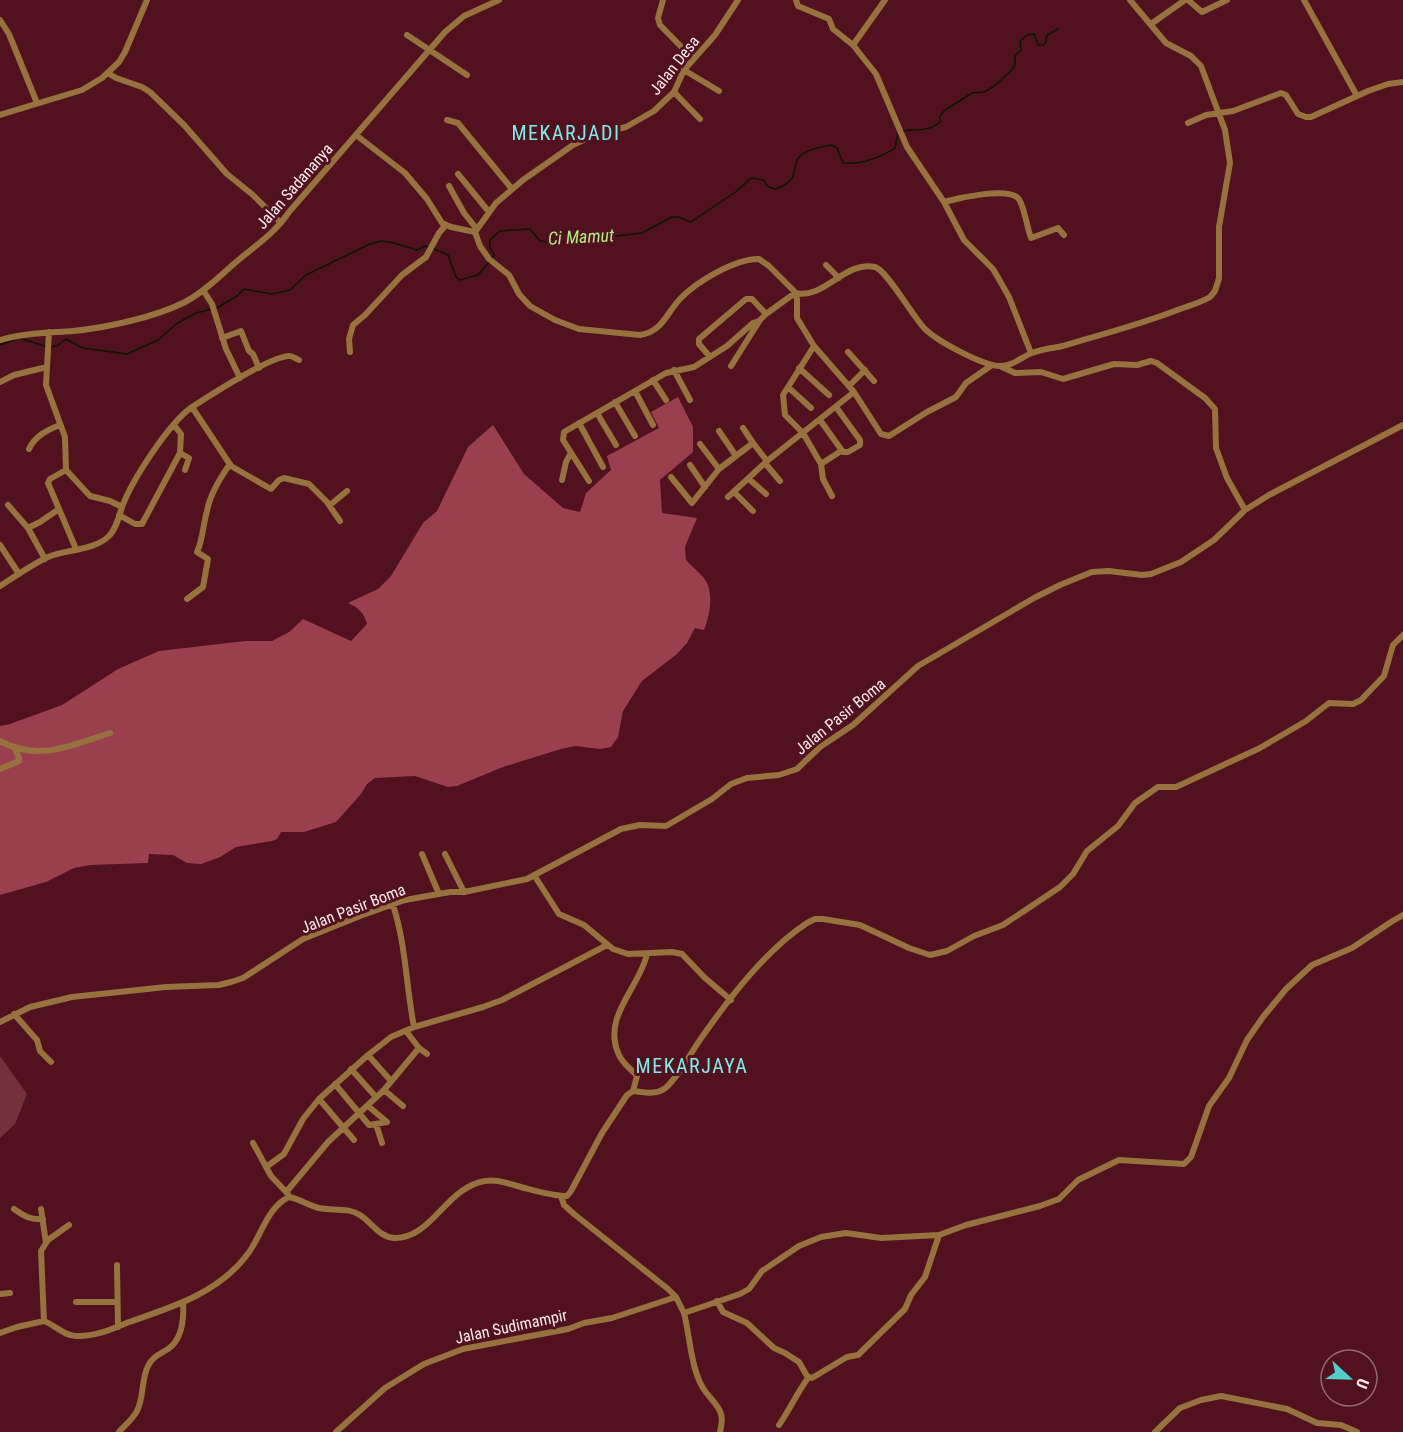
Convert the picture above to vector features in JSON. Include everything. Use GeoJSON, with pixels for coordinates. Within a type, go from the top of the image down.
{"type":"FeatureCollection","features":[{"type":"Feature","properties":{"kind":"street"},"geometry":{"type":"LineString","coordinates":[[0,115],[82,90],[108,73],[125,52],[147,0]]}},
{"type":"Feature","properties":{"kind":"street","name":"Jalan Sadananya"},"geometry":{"type":"LineString","coordinates":[[0,340],[25,334],[93,328],[131,320],[173,308],[203,290],[281,223],[429,50],[458,20],[499,0]]}},
{"type":"Feature","properties":{"kind":"street"},"geometry":{"type":"LineString","coordinates":[[663,0],[658,18],[660,25],[693,59]]}},
{"type":"Feature","properties":{"kind":"street","name":"Jalan Desa"},"geometry":{"type":"LineString","coordinates":[[475,230],[512,189],[573,146],[596,134],[626,127],[651,114],[674,92],[684,70],[722,26],[738,0]]}},
{"type":"Feature","properties":{"kind":"street"},"geometry":{"type":"LineString","coordinates":[[796,0],[798,6],[829,19],[833,29],[853,45],[876,74],[915,162],[944,202],[964,240],[993,269],[1011,302],[1031,353]]}},
{"type":"Feature","properties":{"kind":"street"},"geometry":{"type":"LineString","coordinates":[[853,45],[885,0]]}},
{"type":"Feature","properties":{"kind":"street"},"geometry":{"type":"LineString","coordinates":[[1002,367],[1031,353],[1152,321],[1200,303],[1215,291],[1219,278],[1219,227],[1228,183],[1230,156],[1225,130],[1201,66],[1191,56],[1166,43],[1130,0]]}},
{"type":"Feature","properties":{"kind":"street"},"geometry":{"type":"LineString","coordinates":[[1151,24],[1186,0],[1202,12],[1227,0]]}},
{"type":"Feature","properties":{"kind":"street"},"geometry":{"type":"LineString","coordinates":[[1304,0],[1357,96]]}},
{"type":"Feature","properties":{"kind":"street"},"geometry":{"type":"LineString","coordinates":[[0,20],[9,34],[27,84],[37,103]]}},
{"type":"Feature","properties":{"kind":"street"},"geometry":{"type":"LineString","coordinates":[[408,35],[467,75]]}},
{"type":"Feature","properties":{"kind":"street"},"geometry":{"type":"LineString","coordinates":[[684,70],[719,91]]}},
{"type":"Feature","properties":{"kind":"street"},"geometry":{"type":"LineString","coordinates":[[108,73],[150,92],[184,125],[226,174],[253,195],[281,223]]}},
{"type":"Feature","properties":{"kind":"street"},"geometry":{"type":"LineString","coordinates":[[1188,123],[1206,115],[1239,109],[1281,93],[1286,95],[1298,114],[1309,117],[1388,84],[1403,82]]}},
{"type":"Feature","properties":{"kind":"street"},"geometry":{"type":"LineString","coordinates":[[674,92],[700,119]]}},
{"type":"Feature","properties":{"kind":"street"},"geometry":{"type":"LineString","coordinates":[[447,120],[458,123],[512,189]]}},
{"type":"Feature","properties":{"kind":"street"},"geometry":{"type":"LineString","coordinates":[[356,135],[405,173],[445,226],[475,230]]}},
{"type":"Feature","properties":{"kind":"street"},"geometry":{"type":"LineString","coordinates":[[458,174],[489,212]]}},
{"type":"Feature","properties":{"kind":"street"},"geometry":{"type":"LineString","coordinates":[[449,186],[475,230],[480,246],[490,260],[509,275],[519,294],[530,306],[579,329],[639,335],[653,332],[662,325],[681,298],[714,274],[746,261],[759,259],[766,263],[795,293],[797,318],[814,346],[854,392],[881,434],[889,436],[956,397],[966,383],[992,365]]}},
{"type":"Feature","properties":{"kind":"street"},"geometry":{"type":"LineString","coordinates":[[944,202],[964,196],[1011,194],[1020,201],[1030,238],[1056,228],[1060,229],[1064,235]]}},
{"type":"Feature","properties":{"kind":"street"},"geometry":{"type":"LineString","coordinates":[[350,352],[349,339],[354,325],[402,275],[423,260],[445,226]]}},
{"type":"Feature","properties":{"kind":"street"},"geometry":{"type":"LineString","coordinates":[[826,265],[839,278]]}},
{"type":"Feature","properties":{"kind":"street"},"geometry":{"type":"LineString","coordinates":[[731,366],[760,320],[795,293],[807,294],[865,267],[879,269],[925,329],[955,349],[1015,373],[1041,372],[1063,379],[1114,364],[1137,365],[1151,361],[1157,363],[1205,398],[1215,409],[1216,448],[1227,478],[1245,510]]}},
{"type":"Feature","properties":{"kind":"street"},"geometry":{"type":"LineString","coordinates":[[203,290],[213,309],[232,364],[240,378]]}},
{"type":"Feature","properties":{"kind":"street"},"geometry":{"type":"LineString","coordinates":[[710,357],[699,344],[699,339],[746,299],[752,299],[766,314]]}},
{"type":"Feature","properties":{"kind":"street"},"geometry":{"type":"LineString","coordinates":[[589,481],[563,440],[563,434],[653,380],[674,370],[694,367],[727,346],[753,323],[760,320]]}},
{"type":"Feature","properties":{"kind":"street"},"geometry":{"type":"LineString","coordinates":[[222,338],[241,331],[259,368]]}},
{"type":"Feature","properties":{"kind":"street"},"geometry":{"type":"LineString","coordinates":[[50,332],[46,385],[66,446],[66,470],[90,496],[122,507]]}},
{"type":"Feature","properties":{"kind":"street"},"geometry":{"type":"LineString","coordinates":[[727,346],[738,356]]}},
{"type":"Feature","properties":{"kind":"street"},"geometry":{"type":"LineString","coordinates":[[814,346],[783,399],[785,415],[803,433],[821,464],[823,479],[832,496]]}},
{"type":"Feature","properties":{"kind":"street"},"geometry":{"type":"LineString","coordinates":[[848,352],[874,381]]}},
{"type":"Feature","properties":{"kind":"street"},"geometry":{"type":"LineString","coordinates":[[0,586],[45,559],[106,539],[114,528],[141,470],[174,425],[192,407],[259,368],[287,356],[298,360]]}},
{"type":"Feature","properties":{"kind":"street"},"geometry":{"type":"LineString","coordinates":[[0,382],[14,375],[47,367]]}},
{"type":"Feature","properties":{"kind":"street"},"geometry":{"type":"LineString","coordinates":[[800,368],[828,395]]}},
{"type":"Feature","properties":{"kind":"street"},"geometry":{"type":"LineString","coordinates":[[674,370],[690,400]]}},
{"type":"Feature","properties":{"kind":"street"},"geometry":{"type":"LineString","coordinates":[[849,386],[865,370]]}},
{"type":"Feature","properties":{"kind":"street"},"geometry":{"type":"LineString","coordinates":[[653,380],[666,400]]}},
{"type":"Feature","properties":{"kind":"street"},"geometry":{"type":"LineString","coordinates":[[788,387],[811,408]]}},
{"type":"Feature","properties":{"kind":"street"},"geometry":{"type":"LineString","coordinates":[[635,391],[653,425]]}},
{"type":"Feature","properties":{"kind":"street"},"geometry":{"type":"LineString","coordinates":[[753,511],[731,495],[766,462],[854,392]]}},
{"type":"Feature","properties":{"kind":"street"},"geometry":{"type":"LineString","coordinates":[[615,402],[635,436]]}},
{"type":"Feature","properties":{"kind":"street"},"geometry":{"type":"LineString","coordinates":[[192,407],[230,464],[271,489],[281,478],[305,482],[330,505],[340,520]]}},
{"type":"Feature","properties":{"kind":"street"},"geometry":{"type":"LineString","coordinates":[[821,464],[841,451],[848,452],[860,445],[836,407]]}},
{"type":"Feature","properties":{"kind":"street"},"geometry":{"type":"LineString","coordinates":[[597,413],[616,445]]}},
{"type":"Feature","properties":{"kind":"street"},"geometry":{"type":"LineString","coordinates":[[820,420],[841,451]]}},
{"type":"Feature","properties":{"kind":"street"},"geometry":{"type":"LineString","coordinates":[[579,423],[603,467]]}},
{"type":"Feature","properties":{"kind":"street"},"geometry":{"type":"LineString","coordinates":[[29,450],[32,443],[44,431],[60,425]]}},
{"type":"Feature","properties":{"kind":"street"},"geometry":{"type":"LineString","coordinates":[[119,515],[135,524],[142,524],[180,453],[181,434],[174,425]]}},
{"type":"Feature","properties":{"kind":"street","name":"Jalan Pasir Boma"},"geometry":{"type":"LineString","coordinates":[[0,1022],[30,1007],[72,997],[225,984],[243,978],[303,939],[360,916],[439,894],[464,892],[527,879],[621,829],[640,825],[666,826],[712,799],[731,784],[747,778],[766,777],[797,769],[820,747],[853,726],[918,666],[1034,598],[1092,572],[1109,570],[1142,575],[1151,574],[1181,562],[1214,540],[1245,510],[1294,481],[1403,425]]}},
{"type":"Feature","properties":{"kind":"street"},"geometry":{"type":"LineString","coordinates":[[743,428],[780,481]]}},
{"type":"Feature","properties":{"kind":"street"},"geometry":{"type":"LineString","coordinates":[[718,431],[736,456]]}},
{"type":"Feature","properties":{"kind":"street"},"geometry":{"type":"LineString","coordinates":[[671,477],[690,503],[694,502],[719,469],[753,443]]}},
{"type":"Feature","properties":{"kind":"street"},"geometry":{"type":"LineString","coordinates":[[700,444],[719,469]]}},
{"type":"Feature","properties":{"kind":"street"},"geometry":{"type":"LineString","coordinates":[[180,453],[189,458],[185,470]]}},
{"type":"Feature","properties":{"kind":"street"},"geometry":{"type":"LineString","coordinates":[[562,480],[566,462],[571,453]]}},
{"type":"Feature","properties":{"kind":"street"},"geometry":{"type":"LineString","coordinates":[[187,599],[203,587],[208,559],[197,552],[201,545],[211,497],[230,464]]}},
{"type":"Feature","properties":{"kind":"street"},"geometry":{"type":"LineString","coordinates":[[690,465],[705,487]]}},
{"type":"Feature","properties":{"kind":"street"},"geometry":{"type":"LineString","coordinates":[[66,470],[48,482],[76,549]]}},
{"type":"Feature","properties":{"kind":"street"},"geometry":{"type":"LineString","coordinates":[[749,479],[766,494]]}},
{"type":"Feature","properties":{"kind":"street"},"geometry":{"type":"LineString","coordinates":[[330,505],[347,491]]}},
{"type":"Feature","properties":{"kind":"street"},"geometry":{"type":"LineString","coordinates":[[8,505],[28,528],[45,559]]}},
{"type":"Feature","properties":{"kind":"street"},"geometry":{"type":"LineString","coordinates":[[28,528],[59,509]]}},
{"type":"Feature","properties":{"kind":"street"},"geometry":{"type":"LineString","coordinates":[[0,545],[19,574]]}},
{"type":"Feature","properties":{"kind":"street"},"geometry":{"type":"LineString","coordinates":[[253,1143],[271,1176],[288,1194],[316,1208],[345,1210],[359,1214],[381,1233],[394,1238],[408,1236],[420,1230],[459,1192],[485,1181],[506,1182],[567,1197],[611,1118],[627,1095],[633,1091],[651,1093],[668,1086],[703,1035],[762,962],[802,926],[815,919],[860,924],[909,948],[930,955],[947,951],[974,936],[1003,925],[1060,887],[1073,874],[1087,851],[1115,829],[1135,803],[1158,787],[1176,787],[1216,766],[1260,748],[1306,721],[1329,703],[1353,704],[1361,700],[1384,676],[1393,645],[1403,635]]}},
{"type":"Feature","properties":{"kind":"street"},"geometry":{"type":"LineString","coordinates":[[0,741],[15,749],[26,751],[57,750],[110,733]]}},
{"type":"Feature","properties":{"kind":"street"},"geometry":{"type":"LineString","coordinates":[[0,769],[19,761],[20,758],[15,749]]}},
{"type":"Feature","properties":{"kind":"street"},"geometry":{"type":"LineString","coordinates":[[422,854],[439,894]]}},
{"type":"Feature","properties":{"kind":"street"},"geometry":{"type":"LineString","coordinates":[[445,854],[464,892]]}},
{"type":"Feature","properties":{"kind":"street"},"geometry":{"type":"LineString","coordinates":[[534,875],[559,914],[584,925],[607,945],[623,953],[672,952],[682,954],[731,1000]]}},
{"type":"Feature","properties":{"kind":"street"},"geometry":{"type":"LineString","coordinates":[[393,905],[404,949],[405,977],[414,1027]]}},
{"type":"Feature","properties":{"kind":"street"},"geometry":{"type":"LineString","coordinates":[[684,1313],[749,1289],[762,1270],[799,1246],[820,1237],[846,1233],[881,1238],[939,1234],[1052,1202],[1059,1199],[1078,1180],[1119,1160],[1184,1164],[1191,1157],[1209,1106],[1229,1078],[1244,1044],[1286,989],[1312,965],[1352,948],[1403,915]]}},
{"type":"Feature","properties":{"kind":"street"},"geometry":{"type":"LineString","coordinates":[[266,1167],[284,1154],[303,1119],[319,1099],[351,1069],[392,1037],[414,1027],[493,1004],[607,945]]}},
{"type":"Feature","properties":{"kind":"street"},"geometry":{"type":"LineString","coordinates":[[633,1091],[637,1076],[619,1055],[615,1040],[616,1023],[622,1002],[645,963],[646,954]]}},
{"type":"Feature","properties":{"kind":"street"},"geometry":{"type":"LineString","coordinates":[[14,1014],[37,1040],[40,1051],[51,1062]]}},
{"type":"Feature","properties":{"kind":"street"},"geometry":{"type":"LineString","coordinates":[[406,1031],[419,1048],[428,1054]]}},
{"type":"Feature","properties":{"kind":"street"},"geometry":{"type":"LineString","coordinates":[[0,1333],[44,1321],[73,1336],[95,1334],[183,1302],[217,1285],[247,1255],[277,1204],[288,1194],[343,1127],[384,1090],[419,1048]]}},
{"type":"Feature","properties":{"kind":"street"},"geometry":{"type":"LineString","coordinates":[[368,1055],[391,1081]]}},
{"type":"Feature","properties":{"kind":"street"},"geometry":{"type":"LineString","coordinates":[[351,1069],[376,1097]]}},
{"type":"Feature","properties":{"kind":"street"},"geometry":{"type":"LineString","coordinates":[[335,1084],[369,1125],[387,1122],[368,1106]]}},
{"type":"Feature","properties":{"kind":"street"},"geometry":{"type":"LineString","coordinates":[[384,1090],[403,1106]]}},
{"type":"Feature","properties":{"kind":"street"},"geometry":{"type":"LineString","coordinates":[[319,1099],[354,1140]]}},
{"type":"Feature","properties":{"kind":"street"},"geometry":{"type":"LineString","coordinates":[[375,1124],[382,1143]]}},
{"type":"Feature","properties":{"kind":"street"},"geometry":{"type":"LineString","coordinates":[[561,1196],[564,1205],[574,1214],[668,1288],[676,1297],[684,1313],[698,1377],[705,1391],[720,1409],[722,1425],[720,1432]]}},
{"type":"Feature","properties":{"kind":"street"},"geometry":{"type":"LineString","coordinates":[[14,1209],[33,1220],[43,1219]]}},
{"type":"Feature","properties":{"kind":"street"},"geometry":{"type":"LineString","coordinates":[[41,1209],[46,1244]]}},
{"type":"Feature","properties":{"kind":"street"},"geometry":{"type":"LineString","coordinates":[[44,1321],[41,1251],[56,1233],[69,1225]]}},
{"type":"Feature","properties":{"kind":"street"},"geometry":{"type":"LineString","coordinates":[[779,1425],[795,1402],[796,1394],[808,1378],[813,1378],[847,1356],[857,1356],[905,1309],[911,1295],[925,1277],[939,1234]]}},
{"type":"Feature","properties":{"kind":"street"},"geometry":{"type":"LineString","coordinates":[[117,1265],[118,1327]]}},
{"type":"Feature","properties":{"kind":"street"},"geometry":{"type":"LineString","coordinates":[[0,1294],[10,1293]]}},
{"type":"Feature","properties":{"kind":"street","name":"Jalan Sudimampir"},"geometry":{"type":"LineString","coordinates":[[336,1432],[385,1388],[424,1364],[453,1352],[612,1318],[676,1297]]}},
{"type":"Feature","properties":{"kind":"street"},"geometry":{"type":"LineString","coordinates":[[717,1300],[723,1312],[747,1323],[774,1348],[799,1362],[808,1378]]}},
{"type":"Feature","properties":{"kind":"street"},"geometry":{"type":"LineString","coordinates":[[76,1302],[116,1302]]}},
{"type":"Feature","properties":{"kind":"street"},"geometry":{"type":"LineString","coordinates":[[119,1432],[137,1411],[145,1373],[150,1362],[171,1347],[179,1336],[183,1318],[183,1302]]}},
{"type":"Feature","properties":{"kind":"street"},"geometry":{"type":"LineString","coordinates":[[1155,1432],[1180,1408],[1221,1396],[1287,1409],[1317,1424],[1341,1425],[1357,1432]]}},
{"type":"Feature","properties":{"kind":"shaded area"},"geometry":{"type":"Polygon","coordinates":[[[678,397],[693,427],[693,452],[660,480],[662,513],[697,518],[685,547],[686,560],[707,583],[710,596],[708,617],[704,630],[695,628],[687,643],[677,654],[642,681],[623,711],[618,737],[611,747],[600,749],[575,746],[561,749],[503,767],[457,786],[448,787],[415,776],[375,778],[367,784],[336,822],[304,832],[281,832],[277,839],[272,841],[236,847],[220,857],[201,864],[187,863],[173,855],[149,854],[148,863],[90,865],[74,868],[46,882],[0,895],[0,726],[62,705],[118,669],[159,651],[245,641],[272,641],[289,632],[303,619],[351,641],[367,624],[360,611],[348,603],[378,589],[391,576],[423,523],[437,511],[468,447],[493,425],[524,474],[563,508],[580,512],[586,493],[611,470],[607,456],[659,428],[651,412],[678,397]]]}},
{"type":"Feature","properties":{"kind":"shaded area"},"geometry":{"type":"Polygon","coordinates":[[[0,1056],[27,1094],[15,1124],[0,1138],[0,1056]]]}},
{"type":"Feature","properties":{"kind":"waterway","name":"Ci Mamut"},"geometry":{"type":"LineString","coordinates":[[902,131],[926,129],[940,122],[940,116],[945,110],[972,93],[984,92],[993,87],[1011,71],[1015,65],[1015,56],[1021,50],[1020,41],[1027,35],[1034,34],[1038,45],[1043,45],[1047,35],[1058,29]]}},
{"type":"Feature","properties":{"kind":"waterway","name":"Ci Mamut"},"geometry":{"type":"LineString","coordinates":[[492,258],[494,255],[490,248],[490,240],[500,231],[530,229],[540,241],[555,243],[642,233],[672,217],[691,222],[737,191],[751,178],[764,180],[767,186],[775,189],[789,182],[797,160],[806,152],[832,145],[837,148],[843,163],[863,162],[895,148],[898,134]]}},
{"type":"Feature","properties":{"kind":"waterway","name":"Ci Mamut"},"geometry":{"type":"LineString","coordinates":[[217,308],[244,289],[272,294],[290,290],[306,275],[370,244],[381,241],[417,250],[428,247]]}},
{"type":"Feature","properties":{"kind":"waterway","name":"Ci Mamut"},"geometry":{"type":"LineString","coordinates":[[432,248],[448,255],[456,277],[460,280],[478,275],[489,262]]}},
{"type":"Feature","properties":{"kind":"waterway","name":"Ci Mamut"},"geometry":{"type":"LineString","coordinates":[[49,347],[57,346],[66,339],[83,348],[127,354],[158,340],[176,324],[196,313],[212,309]]}},
{"type":"Feature","properties":{"kind":"waterway","name":"Ci Mamut"},"geometry":{"type":"LineString","coordinates":[[0,345],[19,338],[45,346]]}},
{"type":"Feature","properties":{"kind":"district","name":"MEKARJADI"},"geometry":{"type":"Point","coordinates":[566,133]}},
{"type":"Feature","properties":{"kind":"district","name":"MEKARJAYA"},"geometry":{"type":"Point","coordinates":[692,1066]}}]}
